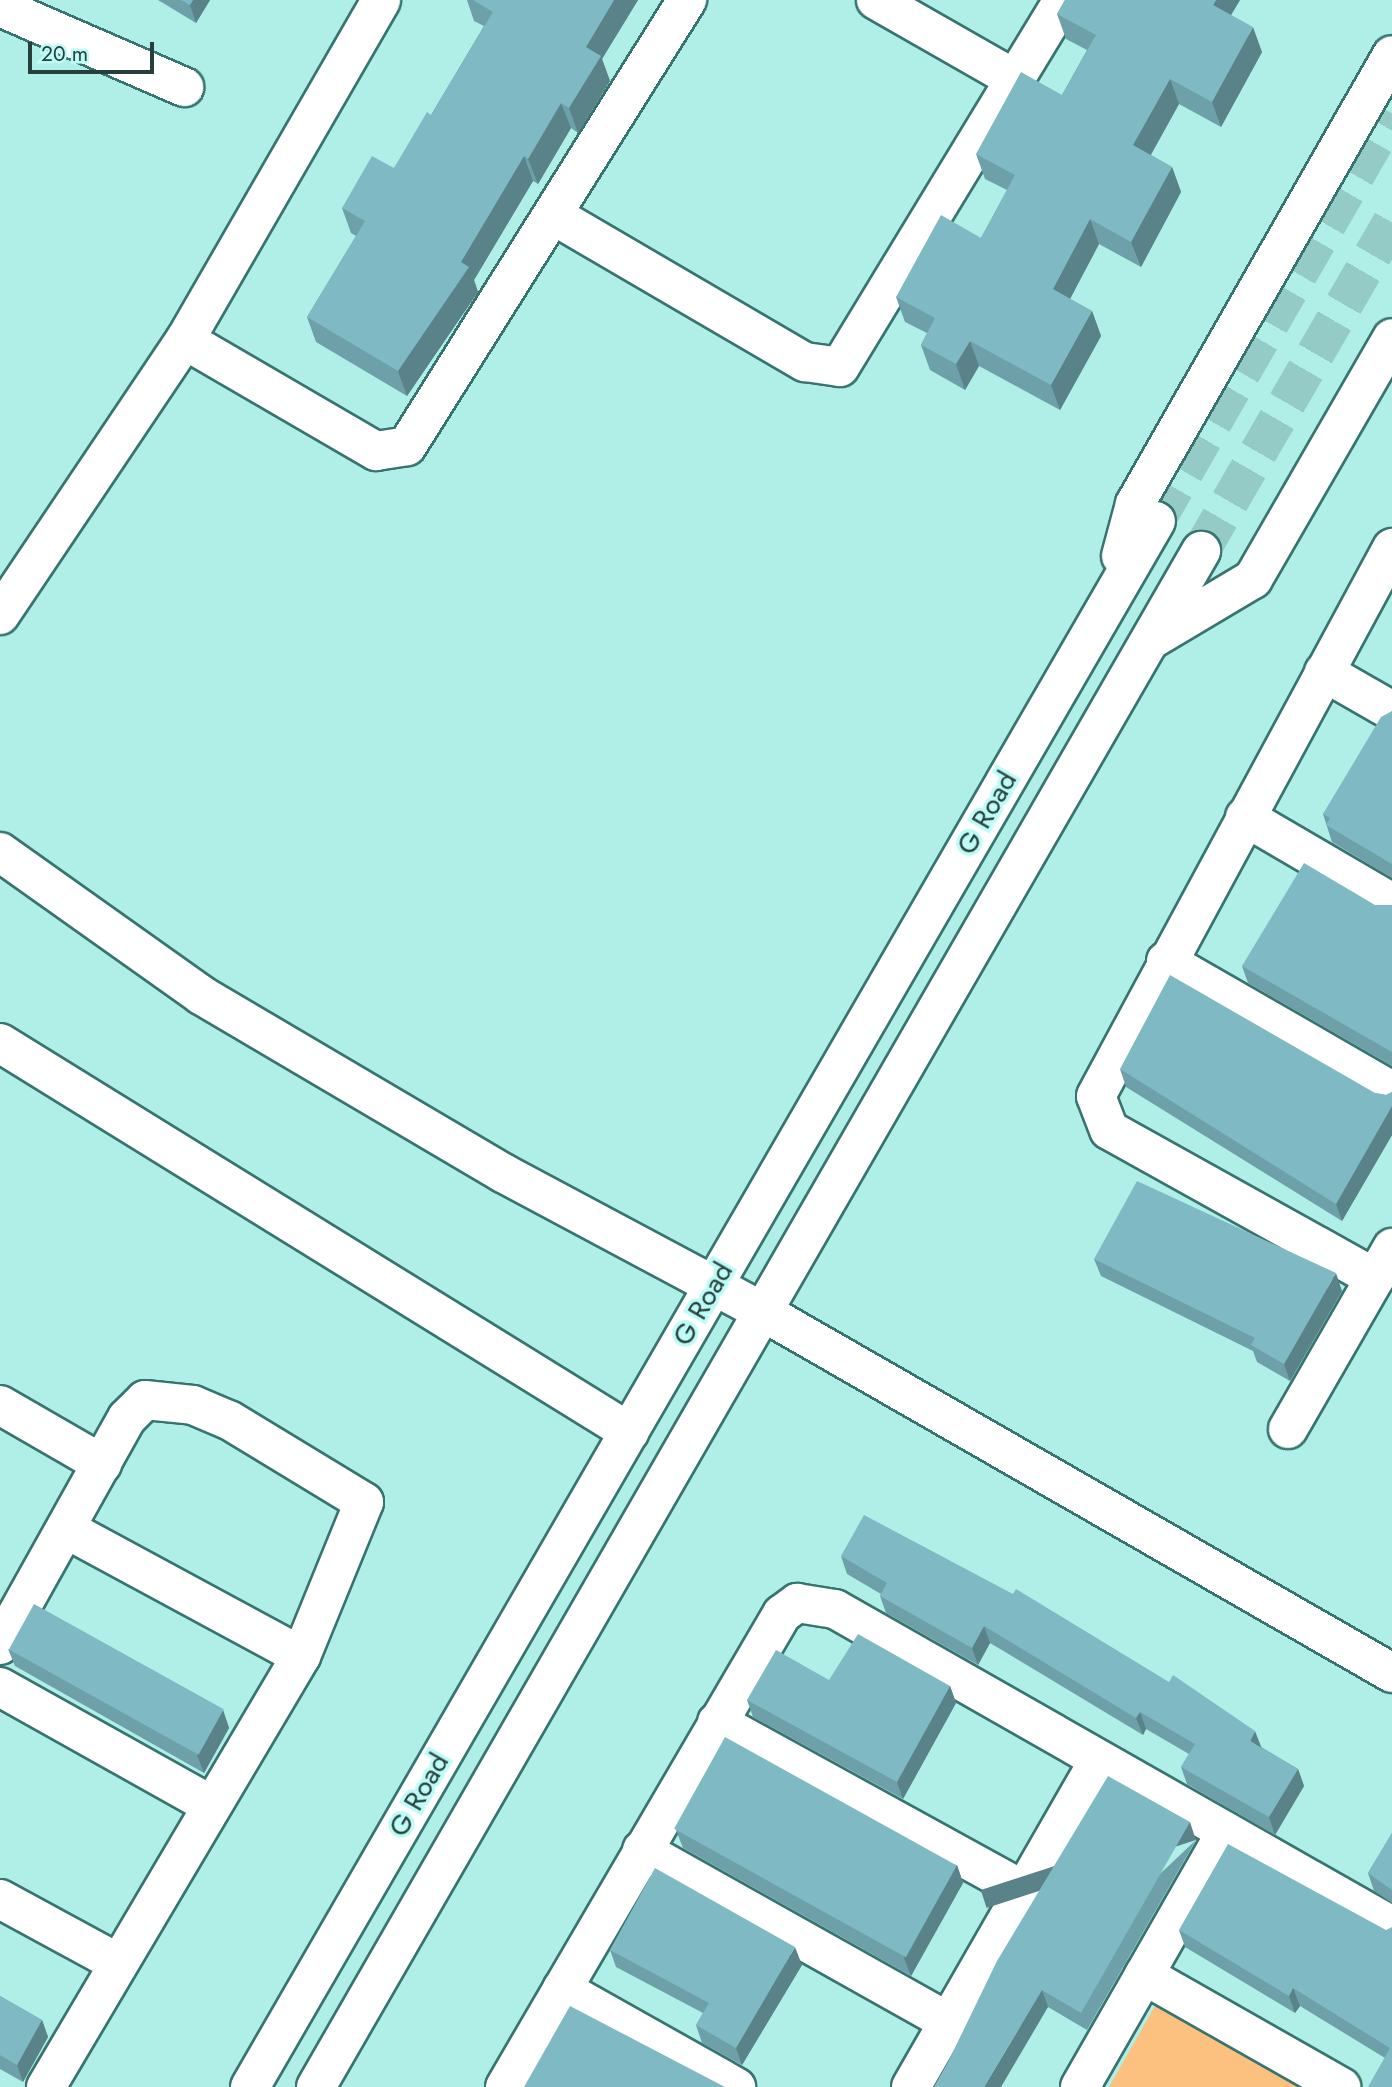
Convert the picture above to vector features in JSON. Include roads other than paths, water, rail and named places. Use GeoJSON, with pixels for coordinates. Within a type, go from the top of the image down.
{"type":"FeatureCollection","features":[{"type":"Feature","properties":{"kind":"street"},"geometry":{"type":"LineString","coordinates":[[0,615],[186,340],[380,0]]}},
{"type":"Feature","properties":{"kind":"street"},"geometry":{"type":"LineString","coordinates":[[186,340],[376,451],[393,452],[418,434],[687,0]]}},
{"type":"Feature","properties":{"kind":"street"},"geometry":{"type":"LineString","coordinates":[[876,0],[1016,80]]}},
{"type":"Feature","properties":{"kind":"street"},"geometry":{"type":"LineString","coordinates":[[553,215],[806,362],[840,367],[1063,0]]}},
{"type":"Feature","properties":{"kind":"street"},"geometry":{"type":"LineString","coordinates":[[0,7],[184,87]]}},
{"type":"Feature","properties":{"kind":"street"},"geometry":{"type":"LineString","coordinates":[[1110,602],[1135,504],[1392,55]]}},
{"type":"Feature","properties":{"kind":"street"},"geometry":{"type":"LineString","coordinates":[[1151,640],[1253,579],[1392,338]]}},
{"type":"Feature","properties":{"kind":"street","name":"G Road"},"geometry":{"type":"LineString","coordinates":[[250,2087],[1156,521]]}},
{"type":"Feature","properties":{"kind":"street"},"geometry":{"type":"LineString","coordinates":[[1288,1429],[1383,1263],[1109,1130],[1096,1096],[1166,961],[1392,548]]}},
{"type":"Feature","properties":{"kind":"street","name":"G Road"},"geometry":{"type":"LineString","coordinates":[[316,2087],[765,1313],[1201,551]]}},
{"type":"Feature","properties":{"kind":"street"},"geometry":{"type":"LineString","coordinates":[[1324,672],[1392,711]]}},
{"type":"Feature","properties":{"kind":"street"},"geometry":{"type":"LineString","coordinates":[[1245,817],[1392,903]]}},
{"type":"Feature","properties":{"kind":"street"},"geometry":{"type":"LineString","coordinates":[[0,852],[201,995],[503,1172],[765,1313],[1392,1673]]}},
{"type":"Feature","properties":{"kind":"street"},"geometry":{"type":"LineString","coordinates":[[1166,961],[1392,1091]]}},
{"type":"Feature","properties":{"kind":"street"},"geometry":{"type":"LineString","coordinates":[[0,1043],[629,1432]]}},
{"type":"Feature","properties":{"kind":"street"},"geometry":{"type":"LineString","coordinates":[[0,1646],[10,1608],[68,1530],[127,1418],[145,1400],[166,1399],[229,1420],[364,1502],[301,1656],[116,1962],[46,2087]]}},
{"type":"Feature","properties":{"kind":"street"},"geometry":{"type":"LineString","coordinates":[[0,1405],[102,1464]]}},
{"type":"Feature","properties":{"kind":"street"},"geometry":{"type":"LineString","coordinates":[[68,1530],[301,1656]]}},
{"type":"Feature","properties":{"kind":"street"},"geometry":{"type":"LineString","coordinates":[[505,2087],[782,1614],[811,1603],[835,1609],[1392,1926]]}},
{"type":"Feature","properties":{"kind":"street"},"geometry":{"type":"LineString","coordinates":[[0,1687],[211,1805]]}},
{"type":"Feature","properties":{"kind":"street"},"geometry":{"type":"LineString","coordinates":[[717,1722],[1024,1891]]}},
{"type":"Feature","properties":{"kind":"street"},"geometry":{"type":"LineString","coordinates":[[911,2087],[1099,1760]]}},
{"type":"Feature","properties":{"kind":"street"},"geometry":{"type":"LineString","coordinates":[[1080,2087],[1226,1832]]}},
{"type":"Feature","properties":{"kind":"street"},"geometry":{"type":"LineString","coordinates":[[642,1850],[948,2022]]}},
{"type":"Feature","properties":{"kind":"street"},"geometry":{"type":"LineString","coordinates":[[0,1899],[116,1962]]}},
{"type":"Feature","properties":{"kind":"street"},"geometry":{"type":"LineString","coordinates":[[1144,1975],[1341,2087]]}},
{"type":"Feature","properties":{"kind":"street"},"geometry":{"type":"LineString","coordinates":[[562,1989],[736,2087]]}},
{"type":"Feature","properties":{"kind":"tunnel"},"geometry":{"type":"LineString","coordinates":[[1156,521],[1392,113]]}},
{"type":"Feature","properties":{"kind":"tunnel"},"geometry":{"type":"LineString","coordinates":[[1201,551],[1392,221]]}}]}
